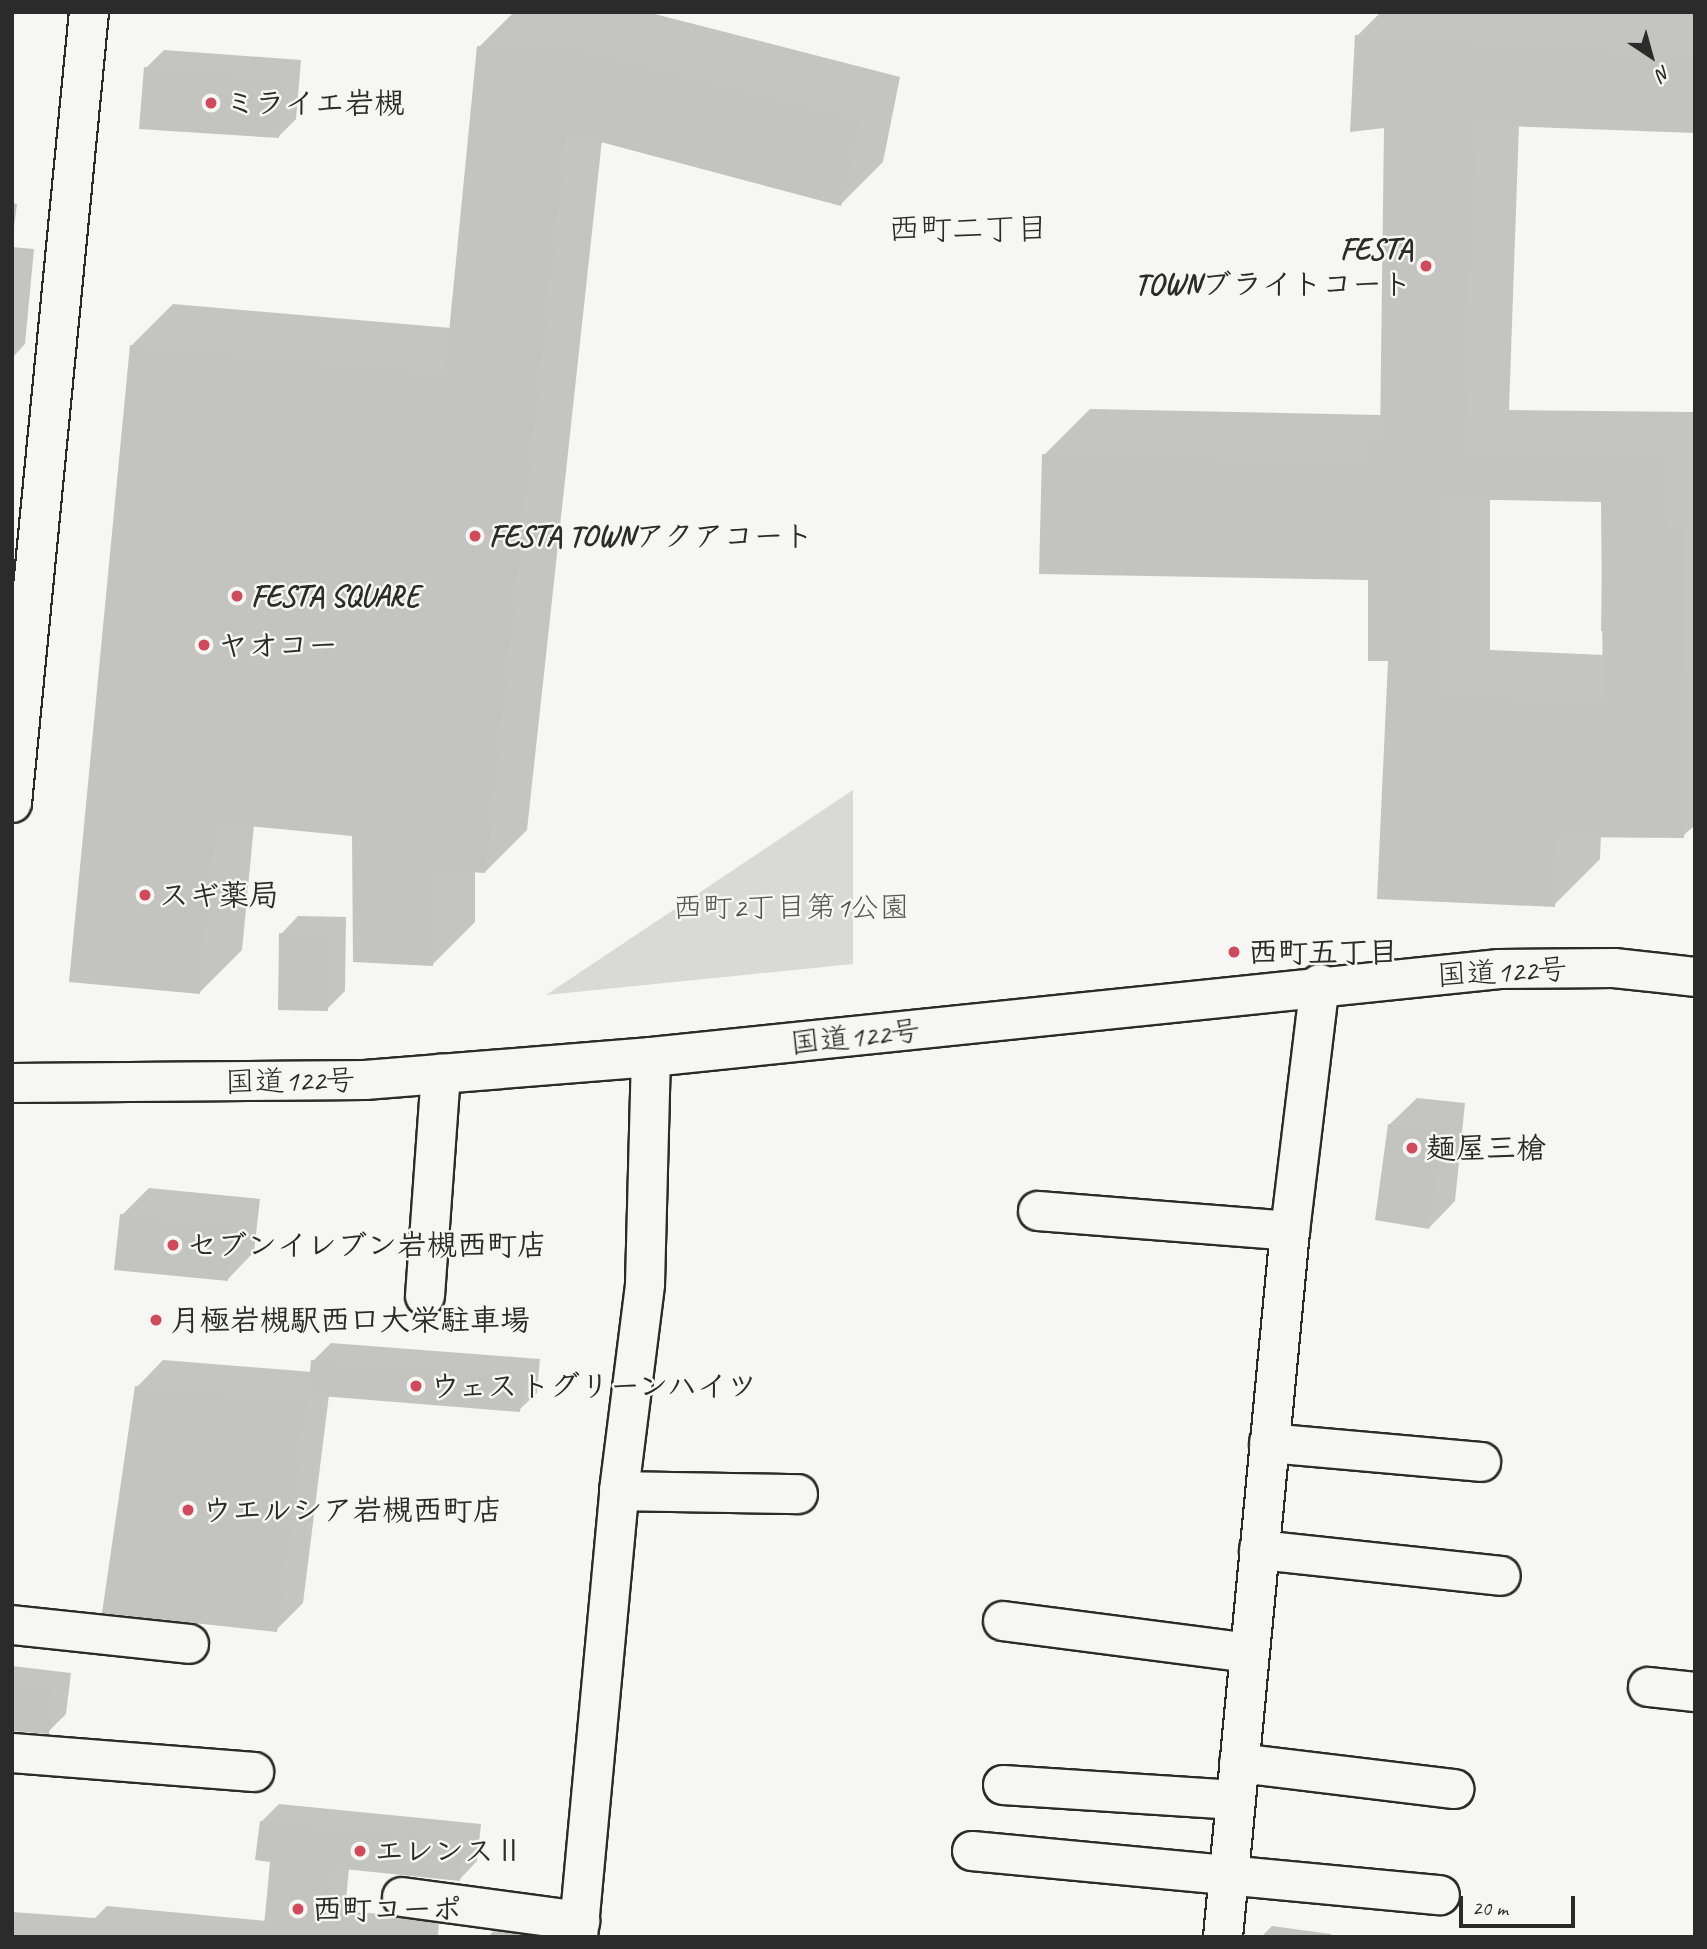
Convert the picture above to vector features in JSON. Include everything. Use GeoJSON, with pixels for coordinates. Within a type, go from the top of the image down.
{"type":"FeatureCollection","features":[{"type":"Feature","properties":{"kind":"main road"},"geometry":{"type":"LineString","coordinates":[[12,803],[26,510],[89,12]]}},
{"type":"Feature","properties":{"kind":"main road","name":"国道122号"},"geometry":{"type":"LineString","coordinates":[[12,1083],[365,1080],[651,1058],[1320,984],[1499,969],[1614,968],[1695,978]]}},
{"type":"Feature","properties":{"kind":"main road"},"geometry":{"type":"LineString","coordinates":[[1223,1937],[1290,1231],[1320,984]]}},
{"type":"Feature","properties":{"kind":"main road"},"geometry":{"type":"LineString","coordinates":[[401,1897],[579,1929],[619,1491],[645,1284],[651,1058]]}},
{"type":"Feature","properties":{"kind":"main road"},"geometry":{"type":"LineString","coordinates":[[425,1296],[441,1074]]}},
{"type":"Feature","properties":{"kind":"main road"},"geometry":{"type":"LineString","coordinates":[[1038,1212],[1290,1231]]}},
{"type":"Feature","properties":{"kind":"main road"},"geometry":{"type":"LineString","coordinates":[[1269,1443],[1481,1462]]}},
{"type":"Feature","properties":{"kind":"main road"},"geometry":{"type":"LineString","coordinates":[[619,1491],[798,1494]]}},
{"type":"Feature","properties":{"kind":"main road"},"geometry":{"type":"LineString","coordinates":[[1259,1550],[1501,1576]]}},
{"type":"Feature","properties":{"kind":"main road"},"geometry":{"type":"LineString","coordinates":[[1003,1621],[1249,1653]]}},
{"type":"Feature","properties":{"kind":"main road"},"geometry":{"type":"LineString","coordinates":[[12,1626],[189,1644]]}},
{"type":"Feature","properties":{"kind":"main road"},"geometry":{"type":"LineString","coordinates":[[1648,1687],[1695,1692]]}},
{"type":"Feature","properties":{"kind":"main road"},"geometry":{"type":"LineString","coordinates":[[12,1753],[254,1772]]}},
{"type":"Feature","properties":{"kind":"main road"},"geometry":{"type":"LineString","coordinates":[[1239,1763],[1454,1789]]}},
{"type":"Feature","properties":{"kind":"main road"},"geometry":{"type":"LineString","coordinates":[[1003,1785],[1236,1800]]}},
{"type":"Feature","properties":{"kind":"main road"},"geometry":{"type":"LineString","coordinates":[[971,1851],[1228,1878],[1440,1895]]}},
{"type":"Feature","properties":{"kind":"green space","name":"西町2丁目第1公園"},"geometry":{"type":"Polygon","coordinates":[[[853,790],[853,964],[546,995],[853,790]]]}},
{"type":"Feature","properties":{"kind":"building"},"geometry":{"type":"Polygon","coordinates":[[[1355,35],[1695,55],[1695,133],[1475,125],[1464,455],[1668,457],[1666,529],[1686,529],[1684,838],[1558,837],[1555,907],[1377,899],[1388,661],[1368,661],[1368,580],[1039,574],[1042,454],[1369,461],[1369,440],[1380,440],[1384,128],[1350,132],[1355,35]],[[1445,499],[1445,695],[1603,702],[1601,502],[1445,499]]]}},
{"type":"Feature","properties":{"kind":"building"},"geometry":{"type":"Polygon","coordinates":[[[477,46],[589,50],[859,119],[841,206],[567,133],[485,873],[433,870],[433,966],[353,962],[352,836],[217,823],[200,994],[69,982],[130,345],[445,373],[477,46]]]}},
{"type":"Feature","properties":{"kind":"building","name":"ミライエ岩槻"},"geometry":{"type":"Polygon","coordinates":[[[144,67],[284,78],[279,138],[139,129],[144,67]]]}},
{"type":"Feature","properties":{"kind":"building"},"geometry":{"type":"Polygon","coordinates":[[[279,933],[329,934],[328,1011],[278,1010],[279,933]]]}},
{"type":"Feature","properties":{"kind":"building"},"geometry":{"type":"Polygon","coordinates":[[[1388,1124],[1439,1130],[1429,1229],[1375,1220],[1388,1124]]]}},
{"type":"Feature","properties":{"kind":"building"},"geometry":{"type":"Polygon","coordinates":[[[120,1214],[234,1225],[228,1281],[114,1270],[120,1214]]]}},
{"type":"Feature","properties":{"kind":"building","name":"ウェストグリーンハイツ"},"geometry":{"type":"Polygon","coordinates":[[[311,1360],[523,1376],[520,1412],[308,1395],[311,1360]]]}},
{"type":"Feature","properties":{"kind":"building"},"geometry":{"type":"Polygon","coordinates":[[[135,1386],[306,1400],[277,1632],[102,1613],[135,1386]]]}},
{"type":"Feature","properties":{"kind":"building"},"geometry":{"type":"Polygon","coordinates":[[[12,1685],[54,1690],[49,1734],[12,1731],[12,1685]]]}},
{"type":"Feature","properties":{"kind":"building","name":"エレンスⅡ"},"geometry":{"type":"Polygon","coordinates":[[[260,1821],[464,1841],[460,1881],[334,1868],[327,1937],[263,1937],[270,1862],[255,1860],[260,1821]]]}},
{"type":"Feature","properties":{"kind":"place","name":"ミライエ岩槻"},"geometry":{"type":"Point","coordinates":[211,103]}},
{"type":"Feature","properties":{"kind":"place","name":"FESTA TOWNブライトコート"},"geometry":{"type":"Point","coordinates":[1426,266]}},
{"type":"Feature","properties":{"kind":"place","name":"FESTA TOWNアクアコート"},"geometry":{"type":"Point","coordinates":[475,536]}},
{"type":"Feature","properties":{"kind":"place","name":"FESTA SQUARE"},"geometry":{"type":"Point","coordinates":[237,596]}},
{"type":"Feature","properties":{"kind":"place","name":"ヤオコー"},"geometry":{"type":"Point","coordinates":[204,645]}},
{"type":"Feature","properties":{"kind":"place","name":"スギ薬局"},"geometry":{"type":"Point","coordinates":[145,895]}},
{"type":"Feature","properties":{"kind":"place","name":"西町五丁目"},"geometry":{"type":"Point","coordinates":[1234,952]}},
{"type":"Feature","properties":{"kind":"place","name":"麺屋三槍"},"geometry":{"type":"Point","coordinates":[1412,1148]}},
{"type":"Feature","properties":{"kind":"place","name":"セブンイレブン岩槻西町店"},"geometry":{"type":"Point","coordinates":[173,1245]}},
{"type":"Feature","properties":{"kind":"place","name":"月極岩槻駅西口大栄駐車場"},"geometry":{"type":"Point","coordinates":[156,1320]}},
{"type":"Feature","properties":{"kind":"place","name":"ウェストグリーンハイツ"},"geometry":{"type":"Point","coordinates":[416,1386]}},
{"type":"Feature","properties":{"kind":"place","name":"ウエルシア岩槻西町店"},"geometry":{"type":"Point","coordinates":[188,1510]}},
{"type":"Feature","properties":{"kind":"place","name":"エレンスⅡ"},"geometry":{"type":"Point","coordinates":[360,1851]}},
{"type":"Feature","properties":{"kind":"place","name":"西町コーポ"},"geometry":{"type":"Point","coordinates":[298,1909]}},
{"type":"Feature","properties":{"kind":"district","name":"西町二丁目"},"geometry":{"type":"Point","coordinates":[968,229]}}]}
